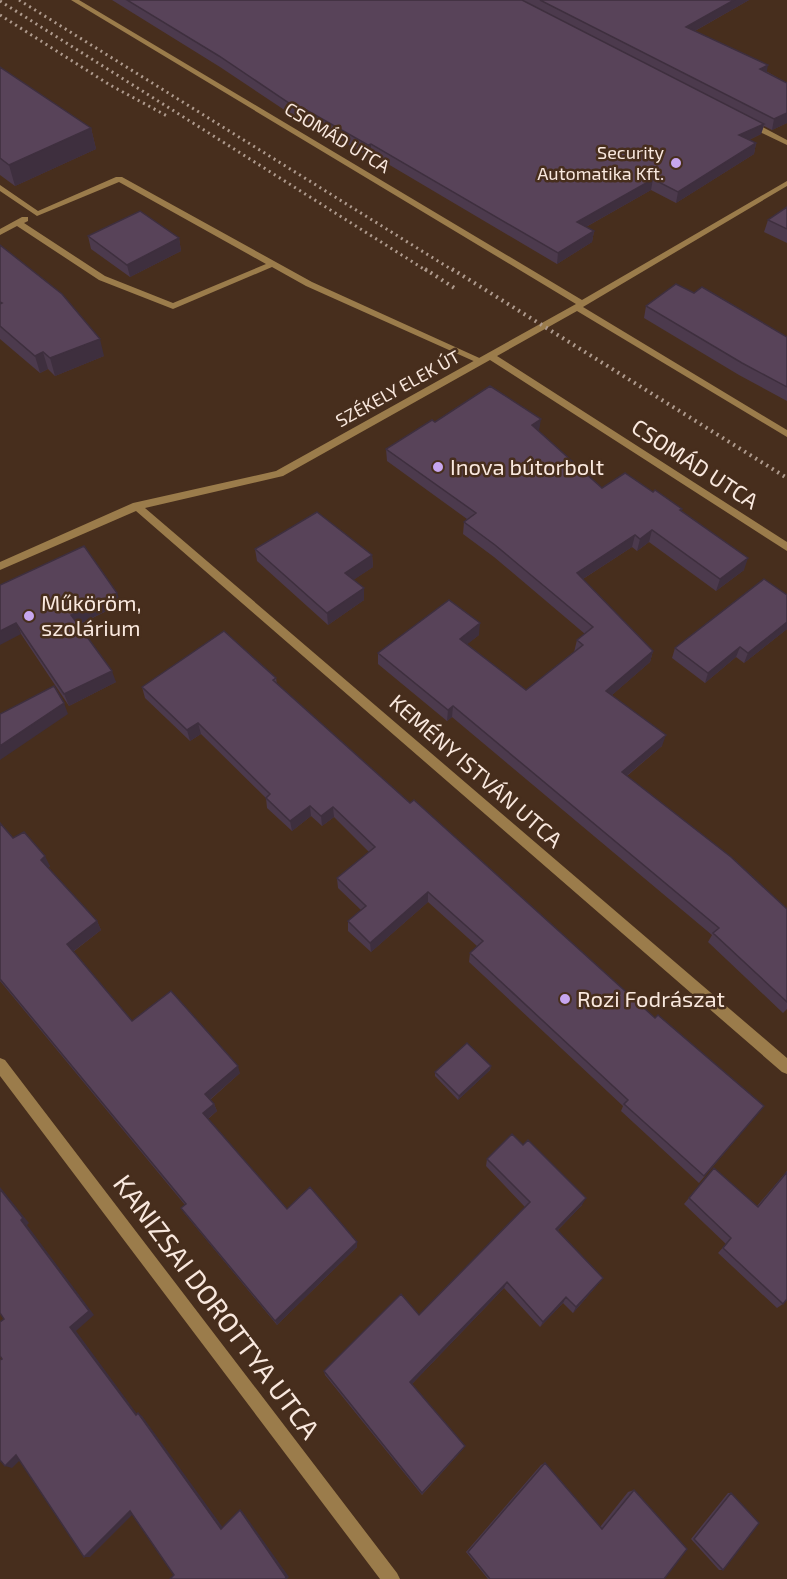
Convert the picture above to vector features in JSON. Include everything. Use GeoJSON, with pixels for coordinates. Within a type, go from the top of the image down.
{"type":"FeatureCollection","features":[{"type":"Feature","properties":{"kind":"street","name":"CSOMÁD UTCA"},"geometry":{"type":"LineString","coordinates":[[74,0],[580,305],[787,434]]}},
{"type":"Feature","properties":{"kind":"street"},"geometry":{"type":"LineString","coordinates":[[735,116],[787,143]]}},
{"type":"Feature","properties":{"kind":"street"},"geometry":{"type":"LineString","coordinates":[[0,232],[120,179],[309,284],[481,361]]}},
{"type":"Feature","properties":{"kind":"street","name":"SZÉKELY ELEK ÚT"},"geometry":{"type":"LineString","coordinates":[[0,566],[137,506],[279,474],[491,356],[787,183]]}},
{"type":"Feature","properties":{"kind":"street"},"geometry":{"type":"LineString","coordinates":[[0,187],[37,214]]}},
{"type":"Feature","properties":{"kind":"street"},"geometry":{"type":"LineString","coordinates":[[18,223],[102,278],[173,306],[272,264]]}},
{"type":"Feature","properties":{"kind":"street","name":"CSOMÁD UTCA"},"geometry":{"type":"LineString","coordinates":[[491,356],[787,547]]}},
{"type":"Feature","properties":{"kind":"street","name":"KEMÉNY ISTVÁN UTCA"},"geometry":{"type":"LineString","coordinates":[[137,506],[787,1067]]}},
{"type":"Feature","properties":{"kind":"street","name":"KANIZSAI DOROTTYA UTCA"},"geometry":{"type":"LineString","coordinates":[[0,1065],[391,1579]]}},
{"type":"Feature","properties":{"kind":"building"},"geometry":{"type":"Polygon","coordinates":[[[127,0],[522,0],[764,124],[739,135],[756,143],[678,192],[653,179],[577,222],[594,231],[558,253],[371,144],[368,145],[301,107],[298,109],[219,56],[127,0]]]}},
{"type":"Feature","properties":{"kind":"building"},"geometry":{"type":"Polygon","coordinates":[[[540,0],[734,0],[686,27],[768,65],[760,69],[787,83],[787,113],[774,119],[540,0]]]}},
{"type":"Feature","properties":{"kind":"building"},"geometry":{"type":"Polygon","coordinates":[[[0,67],[91,128],[9,165],[0,158],[0,67]]]}},
{"type":"Feature","properties":{"kind":"building"},"geometry":{"type":"Polygon","coordinates":[[[787,207],[787,229],[768,220],[787,207]]]}},
{"type":"Feature","properties":{"kind":"building"},"geometry":{"type":"Polygon","coordinates":[[[140,211],[179,238],[127,265],[88,236],[140,211]]]}},
{"type":"Feature","properties":{"kind":"building"},"geometry":{"type":"Polygon","coordinates":[[[0,245],[62,294],[100,339],[50,358],[43,352],[35,356],[0,326],[0,304],[2,303],[0,302],[0,245]]]}},
{"type":"Feature","properties":{"kind":"building"},"geometry":{"type":"Polygon","coordinates":[[[676,284],[694,293],[702,287],[787,337],[787,387],[646,306],[676,284]]]}},
{"type":"Feature","properties":{"kind":"building"},"geometry":{"type":"Polygon","coordinates":[[[490,386],[541,419],[532,425],[602,488],[625,473],[653,492],[655,490],[748,558],[720,579],[652,530],[640,539],[635,535],[577,573],[653,651],[606,691],[666,735],[622,772],[731,857],[787,909],[787,1002],[713,933],[719,928],[453,706],[448,710],[378,653],[449,600],[480,623],[460,639],[526,690],[583,645],[577,640],[593,627],[464,522],[476,513],[386,449],[432,420],[435,422],[490,386]]]}},
{"type":"Feature","properties":{"kind":"building"},"geometry":{"type":"Polygon","coordinates":[[[317,512],[372,555],[345,573],[364,588],[327,613],[255,549],[317,512]]]}},
{"type":"Feature","properties":{"kind":"building"},"geometry":{"type":"Polygon","coordinates":[[[84,546],[117,593],[71,615],[112,671],[64,694],[16,623],[0,631],[0,585],[84,546]]]}},
{"type":"Feature","properties":{"kind":"building"},"geometry":{"type":"Polygon","coordinates":[[[764,579],[787,595],[787,622],[748,653],[740,647],[708,673],[675,648],[764,579]]]}},
{"type":"Feature","properties":{"kind":"building"},"geometry":{"type":"Polygon","coordinates":[[[224,631],[276,678],[273,680],[410,803],[414,800],[655,1018],[658,1015],[764,1106],[704,1176],[624,1104],[628,1100],[470,953],[483,941],[428,892],[370,943],[348,921],[366,906],[337,878],[375,847],[333,807],[321,816],[310,806],[290,821],[266,798],[270,794],[198,723],[187,730],[142,687],[224,631]]]}},
{"type":"Feature","properties":{"kind":"building"},"geometry":{"type":"Polygon","coordinates":[[[54,686],[64,703],[0,746],[0,714],[54,686]]]}},
{"type":"Feature","properties":{"kind":"building"},"geometry":{"type":"Polygon","coordinates":[[[0,823],[13,838],[24,832],[45,856],[41,860],[97,921],[67,944],[132,1021],[171,991],[238,1066],[205,1094],[214,1104],[203,1113],[287,1209],[310,1187],[357,1242],[275,1321],[181,1208],[186,1204],[0,979],[0,823]]]}},
{"type":"Feature","properties":{"kind":"building"},"geometry":{"type":"Polygon","coordinates":[[[467,1043],[491,1066],[459,1096],[435,1072],[467,1043]]]}},
{"type":"Feature","properties":{"kind":"building"},"geometry":{"type":"Polygon","coordinates":[[[512,1134],[523,1145],[528,1140],[586,1198],[556,1229],[603,1278],[576,1307],[566,1297],[543,1322],[507,1282],[410,1382],[465,1446],[422,1493],[324,1371],[401,1294],[419,1315],[530,1202],[487,1159],[512,1134]]]}},
{"type":"Feature","properties":{"kind":"building"},"geometry":{"type":"Polygon","coordinates":[[[714,1168],[758,1207],[787,1172],[787,1299],[783,1304],[723,1248],[731,1238],[689,1198],[714,1168]]]}},
{"type":"Feature","properties":{"kind":"building"},"geometry":{"type":"Polygon","coordinates":[[[0,1189],[89,1311],[70,1327],[136,1415],[138,1413],[221,1529],[240,1510],[286,1577],[285,1579],[170,1579],[174,1575],[130,1511],[84,1557],[16,1455],[5,1466],[0,1460],[0,1360],[2,1359],[0,1356],[0,1322],[4,1319],[0,1313],[0,1189]]]}},
{"type":"Feature","properties":{"kind":"building"},"geometry":{"type":"Polygon","coordinates":[[[545,1463],[602,1529],[634,1490],[687,1549],[664,1579],[490,1579],[468,1552],[545,1463]]]}},
{"type":"Feature","properties":{"kind":"building"},"geometry":{"type":"Polygon","coordinates":[[[731,1493],[759,1523],[723,1570],[694,1539],[731,1493]]]}},
{"type":"Feature","properties":{"kind":"railway"},"geometry":{"type":"LineString","coordinates":[[19,0],[454,271]]}},
{"type":"Feature","properties":{"kind":"railway"},"geometry":{"type":"LineString","coordinates":[[0,1],[427,271]]}},
{"type":"Feature","properties":{"kind":"railway"},"geometry":{"type":"LineString","coordinates":[[0,15],[110,85],[169,117]]}},
{"type":"Feature","properties":{"kind":"railway"},"geometry":{"type":"LineString","coordinates":[[425,269],[456,289]]}},
{"type":"Feature","properties":{"kind":"railway"},"geometry":{"type":"LineString","coordinates":[[452,269],[787,478]]}},
{"type":"Feature","properties":{"kind":"place","name":"Security Automatika Kft."},"geometry":{"type":"Point","coordinates":[676,163]}},
{"type":"Feature","properties":{"kind":"place","name":"Inova bútorbolt"},"geometry":{"type":"Point","coordinates":[438,467]}},
{"type":"Feature","properties":{"kind":"place","name":"Műköröm, szolárium"},"geometry":{"type":"Point","coordinates":[29,616]}},
{"type":"Feature","properties":{"kind":"place","name":"Rozi Fodrászat"},"geometry":{"type":"Point","coordinates":[565,999]}}]}
